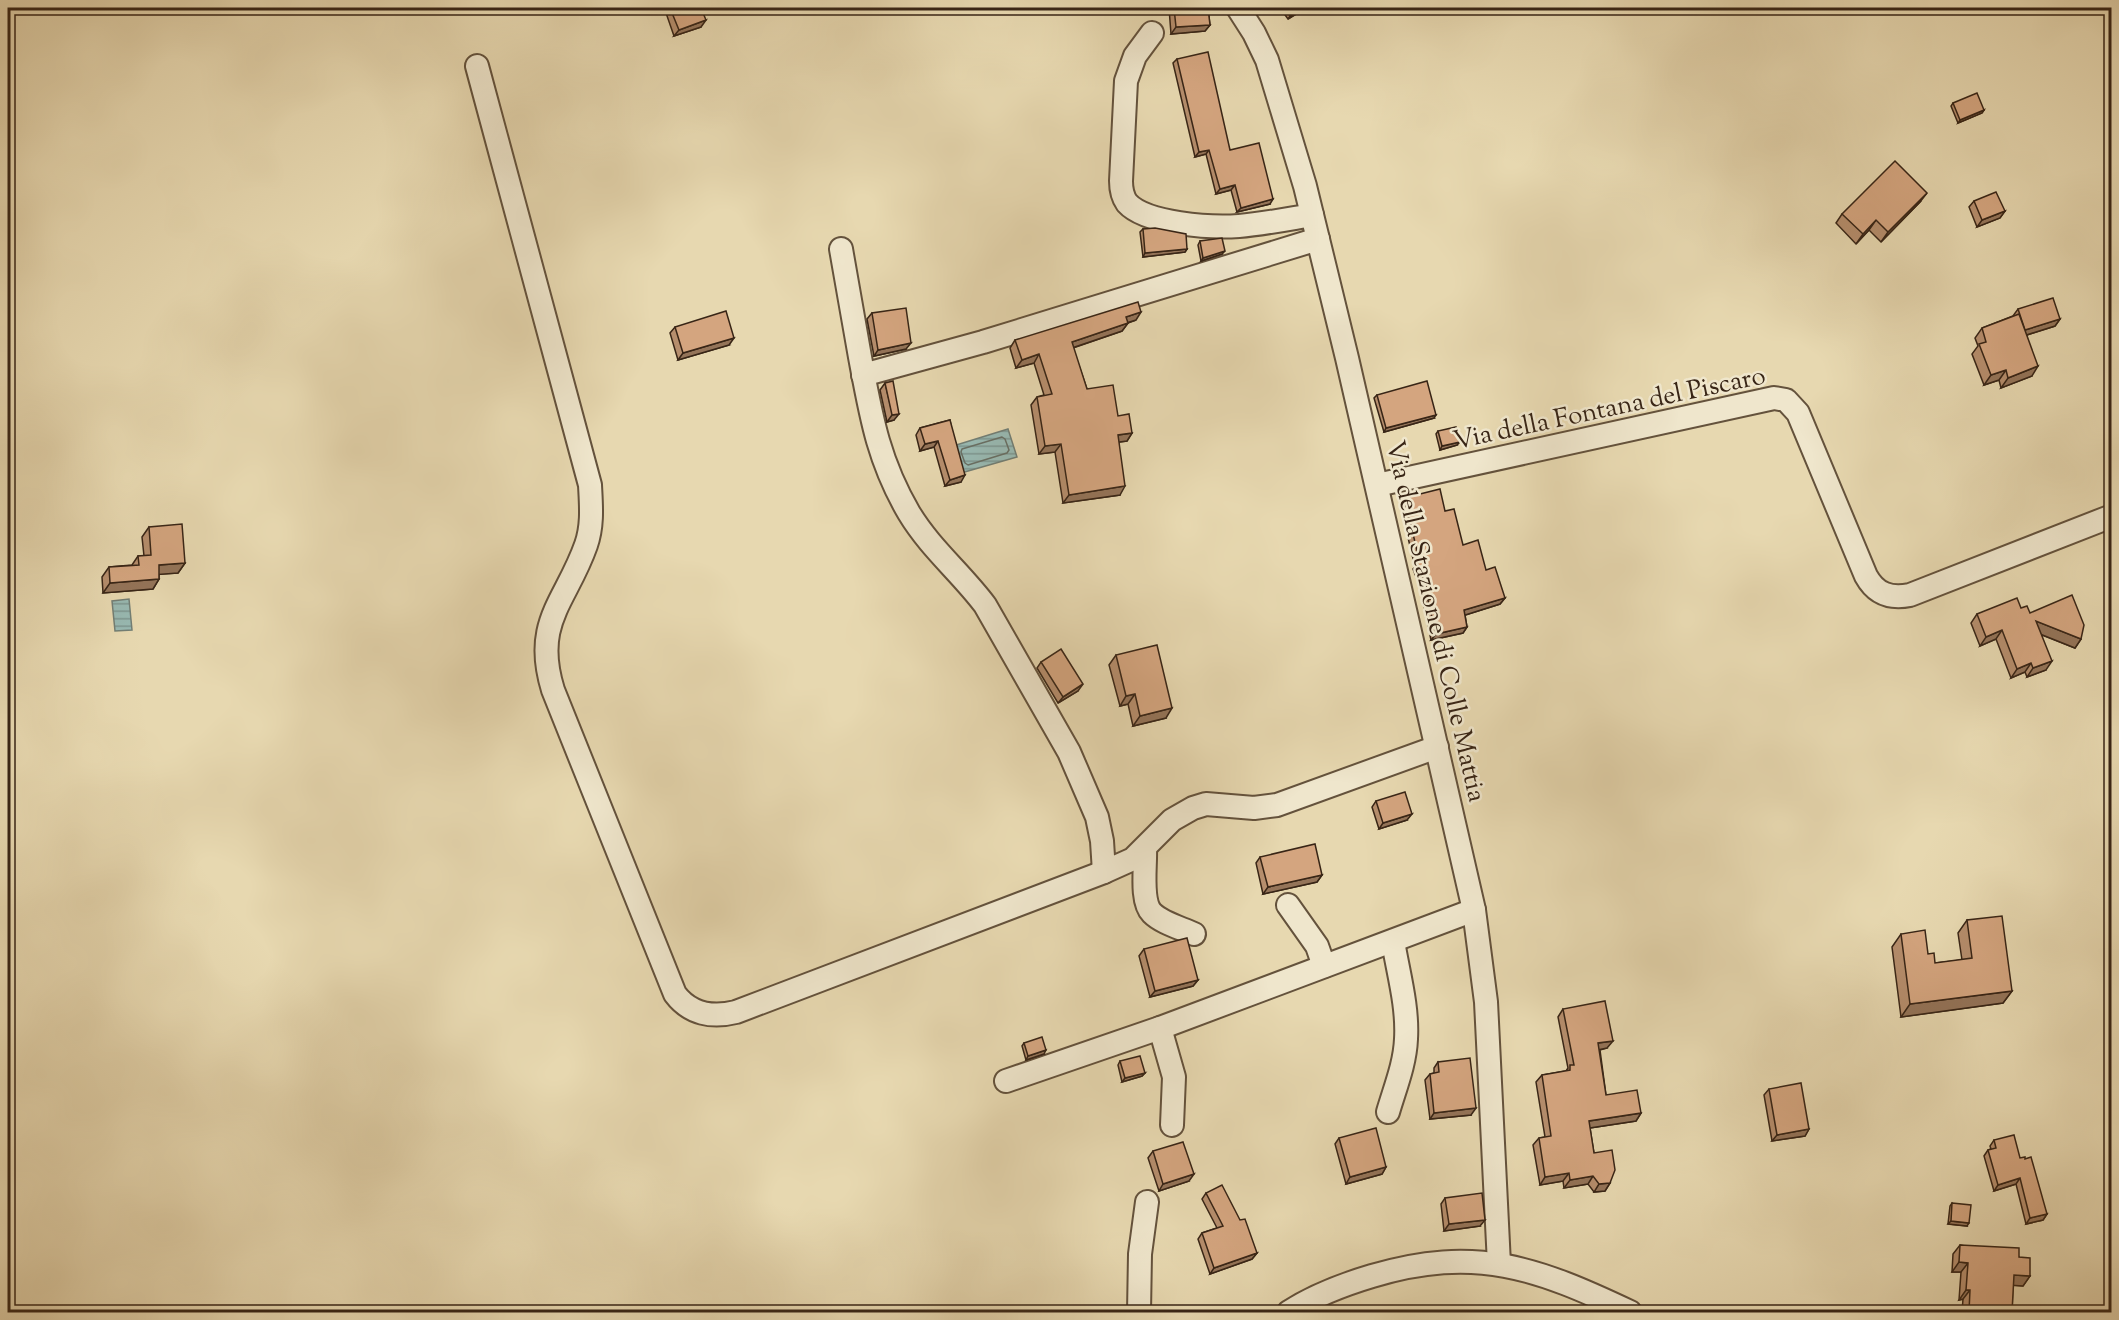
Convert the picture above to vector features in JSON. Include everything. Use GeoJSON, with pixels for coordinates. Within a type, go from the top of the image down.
{"type":"FeatureCollection","features":[{"type":"Feature","properties":{"kind":"street","name":"Via della Stazione di Colle Mattia"},"geometry":{"type":"LineString","coordinates":[[1238,8],[1259,42],[1271,70],[1296,152],[1377,485],[1474,910],[1486,1002],[1498,1264]]}},
{"type":"Feature","properties":{"kind":"street"},"geometry":{"type":"LineString","coordinates":[[1152,33],[1135,56],[1126,81],[1121,181],[1123,196],[1132,208],[1148,215],[1205,225],[1245,225],[1312,216]]}},
{"type":"Feature","properties":{"kind":"street"},"geometry":{"type":"LineString","coordinates":[[477,66],[590,485],[591,518],[588,538],[550,624],[546,649],[548,673],[675,994],[685,1005],[697,1012],[718,1015],[736,1012],[1104,872],[1133,859],[1178,816],[1192,808],[1206,804],[1254,808],[1277,805],[1437,747]]}},
{"type":"Feature","properties":{"kind":"street"},"geometry":{"type":"LineString","coordinates":[[863,375],[983,342],[1318,238]]}},
{"type":"Feature","properties":{"kind":"street"},"geometry":{"type":"LineString","coordinates":[[841,249],[877,443],[898,494],[933,548],[975,591],[985,605],[1069,752],[1096,817],[1102,842],[1104,872]]}},
{"type":"Feature","properties":{"kind":"street","name":"Via della Fontana del Piscaro"},"geometry":{"type":"LineString","coordinates":[[1377,485],[1774,398],[1786,400],[1798,413],[1866,576],[1877,590],[1888,596],[1910,595],[2112,516]]}},
{"type":"Feature","properties":{"kind":"street"},"geometry":{"type":"LineString","coordinates":[[1145,849],[1145,895],[1149,908],[1156,916],[1194,934]]}},
{"type":"Feature","properties":{"kind":"street"},"geometry":{"type":"LineString","coordinates":[[1288,905],[1317,946],[1324,966]]}},
{"type":"Feature","properties":{"kind":"street"},"geometry":{"type":"LineString","coordinates":[[1006,1081],[1160,1028],[1474,910]]}},
{"type":"Feature","properties":{"kind":"street"},"geometry":{"type":"LineString","coordinates":[[1388,1112],[1399,1075],[1406,1039],[1403,1001],[1393,941]]}},
{"type":"Feature","properties":{"kind":"street"},"geometry":{"type":"LineString","coordinates":[[1160,1028],[1174,1077],[1172,1125]]}},
{"type":"Feature","properties":{"kind":"street"},"geometry":{"type":"LineString","coordinates":[[1139,1312],[1139,1262],[1147,1202]]}},
{"type":"Feature","properties":{"kind":"street"},"geometry":{"type":"LineString","coordinates":[[1289,1312],[1332,1289],[1400,1269],[1449,1261],[1498,1264],[1536,1272],[1566,1282],[1630,1312]]}},
{"type":"Feature","properties":{"kind":"water"},"geometry":{"type":"Polygon","coordinates":[[[1008,429],[1017,457],[961,473],[953,446],[1008,429]]]}},
{"type":"Feature","properties":{"kind":"water"},"geometry":{"type":"Polygon","coordinates":[[[129,599],[132,630],[115,631],[112,601],[129,599]]]}},
{"type":"Feature","properties":{"kind":"building"},"geometry":{"type":"Polygon","coordinates":[[[670,8],[701,8],[706,20],[679,30],[670,8]]]}},
{"type":"Feature","properties":{"kind":"building"},"geometry":{"type":"Polygon","coordinates":[[[1174,8],[1208,8],[1210,25],[1176,27],[1174,8]]]}},
{"type":"Feature","properties":{"kind":"building"},"geometry":{"type":"Polygon","coordinates":[[[1285,8],[1304,8],[1290,16],[1285,8]]]}},
{"type":"Feature","properties":{"kind":"building"},"geometry":{"type":"Polygon","coordinates":[[[1208,52],[1230,150],[1259,143],[1273,199],[1241,208],[1235,185],[1220,189],[1209,150],[1199,152],[1177,59],[1208,52]]]}},
{"type":"Feature","properties":{"kind":"building"},"geometry":{"type":"Polygon","coordinates":[[[1977,93],[1984,110],[1960,120],[1953,103],[1977,93]]]}},
{"type":"Feature","properties":{"kind":"building"},"geometry":{"type":"Polygon","coordinates":[[[1895,161],[1927,193],[1888,232],[1876,220],[1863,234],[1842,214],[1895,161]]]}},
{"type":"Feature","properties":{"kind":"building"},"geometry":{"type":"Polygon","coordinates":[[[1996,192],[2005,211],[1982,220],[1974,201],[1996,192]]]}},
{"type":"Feature","properties":{"kind":"building"},"geometry":{"type":"Polygon","coordinates":[[[1155,228],[1186,234],[1187,249],[1145,253],[1143,229],[1155,228]]]}},
{"type":"Feature","properties":{"kind":"building"},"geometry":{"type":"Polygon","coordinates":[[[1222,238],[1225,251],[1203,258],[1200,241],[1222,238]]]}},
{"type":"Feature","properties":{"kind":"building"},"geometry":{"type":"Polygon","coordinates":[[[2053,298],[2060,319],[2025,330],[2018,309],[2053,298]]]}},
{"type":"Feature","properties":{"kind":"building"},"geometry":{"type":"Polygon","coordinates":[[[1138,302],[1141,312],[1126,317],[1128,323],[1072,342],[1087,389],[1113,385],[1118,416],[1129,414],[1132,433],[1118,435],[1125,486],[1069,495],[1061,444],[1045,446],[1037,397],[1052,394],[1039,354],[1022,360],[1015,340],[1138,302]]]}},
{"type":"Feature","properties":{"kind":"building"},"geometry":{"type":"Polygon","coordinates":[[[906,308],[911,343],[878,350],[872,313],[906,308]]]}},
{"type":"Feature","properties":{"kind":"building"},"geometry":{"type":"Polygon","coordinates":[[[726,311],[734,338],[683,353],[675,327],[726,311]]]}},
{"type":"Feature","properties":{"kind":"building"},"geometry":{"type":"Polygon","coordinates":[[[2019,314],[2038,366],[2008,378],[2006,370],[1991,375],[1979,344],[1986,342],[1982,328],[2019,314]]]}},
{"type":"Feature","properties":{"kind":"building"},"geometry":{"type":"Polygon","coordinates":[[[893,381],[899,414],[892,415],[885,383],[893,381]]]}},
{"type":"Feature","properties":{"kind":"building"},"geometry":{"type":"Polygon","coordinates":[[[1427,381],[1436,415],[1386,428],[1377,395],[1427,381]]]}},
{"type":"Feature","properties":{"kind":"building"},"geometry":{"type":"Polygon","coordinates":[[[950,420],[965,475],[950,480],[938,441],[925,444],[920,428],[950,420]]]}},
{"type":"Feature","properties":{"kind":"building"},"geometry":{"type":"Polygon","coordinates":[[[1456,427],[1460,442],[1442,446],[1438,431],[1456,427]]]}},
{"type":"Feature","properties":{"kind":"building"},"geometry":{"type":"Polygon","coordinates":[[[1440,489],[1445,511],[1454,509],[1463,545],[1478,540],[1486,570],[1495,567],[1505,598],[1464,610],[1467,627],[1436,634],[1428,600],[1431,599],[1417,563],[1420,562],[1404,498],[1440,489]]]}},
{"type":"Feature","properties":{"kind":"building"},"geometry":{"type":"Polygon","coordinates":[[[182,524],[185,563],[159,565],[159,579],[110,583],[109,567],[139,565],[138,556],[151,555],[149,527],[182,524]]]}},
{"type":"Feature","properties":{"kind":"building"},"geometry":{"type":"Polygon","coordinates":[[[2072,595],[2084,625],[2081,639],[2036,621],[2052,661],[2033,668],[2031,663],[2017,669],[2002,630],[1986,637],[1977,614],[2017,598],[2021,608],[2027,606],[2030,613],[2072,595]]]}},
{"type":"Feature","properties":{"kind":"building"},"geometry":{"type":"Polygon","coordinates":[[[1157,645],[1172,708],[1140,716],[1135,694],[1126,696],[1116,655],[1157,645]]]}},
{"type":"Feature","properties":{"kind":"building"},"geometry":{"type":"Polygon","coordinates":[[[1061,649],[1083,684],[1063,697],[1041,662],[1061,649]]]}},
{"type":"Feature","properties":{"kind":"building"},"geometry":{"type":"Polygon","coordinates":[[[1405,792],[1412,814],[1383,823],[1376,801],[1405,792]]]}},
{"type":"Feature","properties":{"kind":"building"},"geometry":{"type":"Polygon","coordinates":[[[1315,844],[1322,875],[1268,887],[1260,857],[1315,844]]]}},
{"type":"Feature","properties":{"kind":"building"},"geometry":{"type":"Polygon","coordinates":[[[2002,916],[2012,991],[1910,1004],[1901,934],[1925,930],[1928,954],[1934,953],[1935,963],[1972,958],[1967,920],[2002,916]]]}},
{"type":"Feature","properties":{"kind":"building"},"geometry":{"type":"Polygon","coordinates":[[[1187,938],[1198,980],[1155,991],[1144,949],[1187,938]]]}},
{"type":"Feature","properties":{"kind":"building"},"geometry":{"type":"Polygon","coordinates":[[[1605,1001],[1613,1041],[1598,1043],[1606,1095],[1637,1090],[1641,1113],[1589,1121],[1594,1153],[1612,1150],[1615,1170],[1610,1183],[1599,1184],[1593,1176],[1570,1180],[1569,1173],[1545,1177],[1539,1138],[1551,1136],[1542,1075],[1570,1070],[1570,1065],[1574,1065],[1563,1009],[1605,1001]]]}},
{"type":"Feature","properties":{"kind":"building"},"geometry":{"type":"Polygon","coordinates":[[[1042,1037],[1046,1050],[1028,1056],[1024,1043],[1042,1037]]]}},
{"type":"Feature","properties":{"kind":"building"},"geometry":{"type":"Polygon","coordinates":[[[1140,1056],[1145,1073],[1125,1078],[1120,1061],[1140,1056]]]}},
{"type":"Feature","properties":{"kind":"building"},"geometry":{"type":"Polygon","coordinates":[[[1470,1058],[1476,1108],[1434,1113],[1430,1074],[1439,1072],[1438,1062],[1470,1058]]]}},
{"type":"Feature","properties":{"kind":"building"},"geometry":{"type":"Polygon","coordinates":[[[1801,1083],[1809,1129],[1777,1135],[1769,1089],[1801,1083]]]}},
{"type":"Feature","properties":{"kind":"building"},"geometry":{"type":"Polygon","coordinates":[[[1376,1128],[1386,1167],[1350,1177],[1339,1138],[1376,1128]]]}},
{"type":"Feature","properties":{"kind":"building"},"geometry":{"type":"Polygon","coordinates":[[[2014,1135],[2020,1158],[2031,1157],[2047,1214],[2030,1218],[2020,1178],[1998,1185],[1988,1150],[1996,1148],[1994,1140],[2014,1135]]]}},
{"type":"Feature","properties":{"kind":"building"},"geometry":{"type":"Polygon","coordinates":[[[1183,1142],[1194,1174],[1163,1184],[1153,1151],[1183,1142]]]}},
{"type":"Feature","properties":{"kind":"building"},"geometry":{"type":"Polygon","coordinates":[[[1222,1185],[1240,1220],[1245,1219],[1257,1253],[1214,1268],[1202,1233],[1223,1226],[1206,1193],[1222,1185]]]}},
{"type":"Feature","properties":{"kind":"building"},"geometry":{"type":"Polygon","coordinates":[[[1482,1193],[1485,1220],[1449,1224],[1445,1198],[1482,1193]]]}},
{"type":"Feature","properties":{"kind":"building"},"geometry":{"type":"Polygon","coordinates":[[[1952,1203],[1971,1205],[1969,1223],[1951,1221],[1952,1203]]]}},
{"type":"Feature","properties":{"kind":"building"},"geometry":{"type":"Polygon","coordinates":[[[1960,1245],[2019,1248],[2019,1257],[2030,1258],[2030,1276],[2014,1275],[2012,1312],[1969,1312],[1970,1290],[1966,1290],[1968,1263],[1959,1262],[1960,1245]]]}}]}
